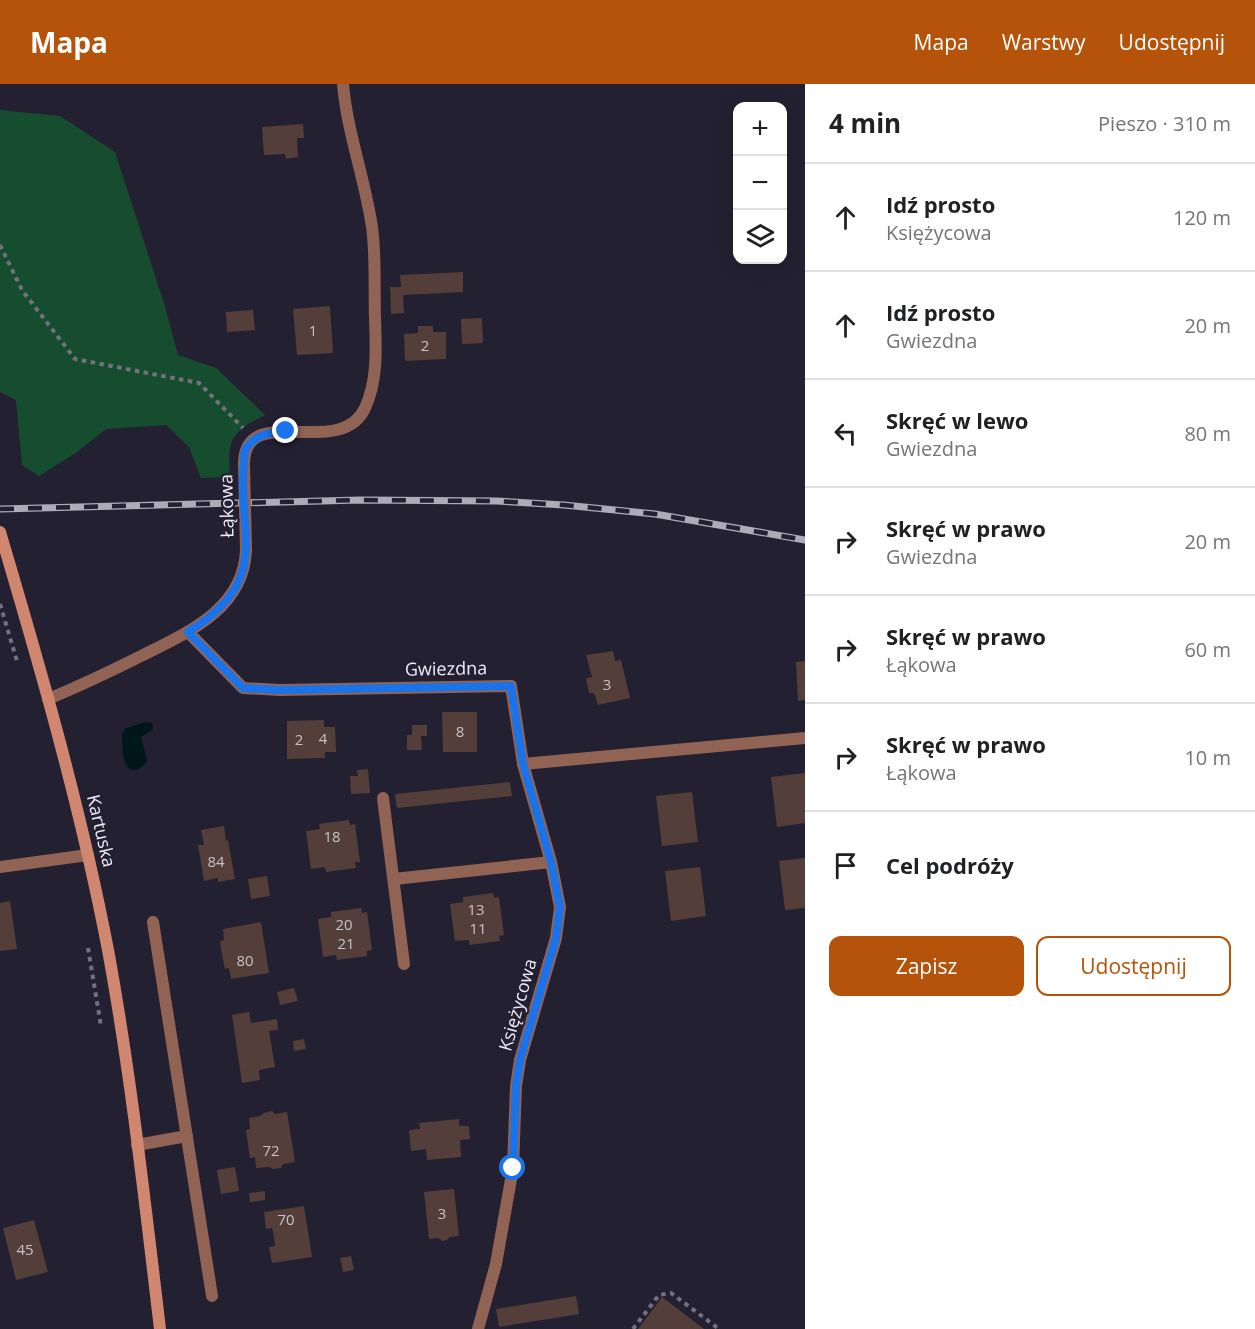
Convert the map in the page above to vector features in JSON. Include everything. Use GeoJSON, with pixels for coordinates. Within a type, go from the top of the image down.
{"type":"FeatureCollection","features":[{"type":"Feature","properties":{"kind":"main road","name":"Kartuska"},"geometry":{"type":"LineString","coordinates":[[0,532],[48,699],[88,855],[108,952],[137,1144],[160,1329]]}},
{"type":"Feature","properties":{"kind":"street"},"geometry":{"type":"LineString","coordinates":[[254,440],[264,434],[275,432],[327,432],[348,427],[358,420],[365,408],[374,380],[376,328],[372,228],[343,84]]}},
{"type":"Feature","properties":{"kind":"street","name":"Łąkowa"},"geometry":{"type":"LineString","coordinates":[[48,699],[109,672],[188,632],[210,617],[230,597],[241,580],[244,569],[246,550],[245,450],[254,440]]}},
{"type":"Feature","properties":{"kind":"street","name":"Gwiezdna"},"geometry":{"type":"LineString","coordinates":[[188,632],[243,688],[280,690],[511,686],[523,764]]}},
{"type":"Feature","properties":{"kind":"street"},"geometry":{"type":"LineString","coordinates":[[523,764],[805,738]]}},
{"type":"Feature","properties":{"kind":"street","name":"Księżycowa"},"geometry":{"type":"LineString","coordinates":[[478,1329],[496,1264],[513,1168],[516,1086],[520,1060],[556,938],[560,907],[551,862],[523,764]]}},
{"type":"Feature","properties":{"kind":"street"},"geometry":{"type":"LineString","coordinates":[[383,798],[404,964]]}},
{"type":"Feature","properties":{"kind":"street"},"geometry":{"type":"LineString","coordinates":[[0,867],[88,855]]}},
{"type":"Feature","properties":{"kind":"street"},"geometry":{"type":"LineString","coordinates":[[394,879],[551,862]]}},
{"type":"Feature","properties":{"kind":"street"},"geometry":{"type":"LineString","coordinates":[[153,922],[212,1296]]}},
{"type":"Feature","properties":{"kind":"street"},"geometry":{"type":"LineString","coordinates":[[137,1144],[187,1136]]}},
{"type":"Feature","properties":{"kind":"path"},"geometry":{"type":"LineString","coordinates":[[0,245],[22,290],[75,359],[199,383],[254,440]]}},
{"type":"Feature","properties":{"kind":"path"},"geometry":{"type":"LineString","coordinates":[[0,604],[18,663]]}},
{"type":"Feature","properties":{"kind":"path"},"geometry":{"type":"LineString","coordinates":[[87,945],[102,1031]]}},
{"type":"Feature","properties":{"kind":"path"},"geometry":{"type":"LineString","coordinates":[[633,1329],[659,1294],[671,1293],[719,1329]]}},
{"type":"Feature","properties":{"kind":"green space"},"geometry":{"type":"Polygon","coordinates":[[[0,110],[60,116],[115,152],[164,303],[178,355],[216,368],[265,415],[238,432],[234,438],[229,454],[230,477],[201,478],[189,447],[166,425],[106,429],[77,452],[39,476],[22,465],[16,400],[0,392],[0,110]]]}},
{"type":"Feature","properties":{"kind":"shaded area"},"geometry":{"type":"Polygon","coordinates":[[[146,722],[152,723],[153,729],[141,737],[147,761],[140,768],[130,769],[124,760],[122,733],[126,728],[146,722]]]}},
{"type":"Feature","properties":{"kind":"building"},"geometry":{"type":"Polygon","coordinates":[[[303,124],[304,138],[297,138],[298,157],[286,159],[285,154],[264,155],[262,127],[303,124]]]}},
{"type":"Feature","properties":{"kind":"building"},"geometry":{"type":"Polygon","coordinates":[[[463,272],[463,292],[403,295],[404,313],[391,314],[390,287],[401,287],[400,275],[463,272]]]}},
{"type":"Feature","properties":{"kind":"building"},"geometry":{"type":"Polygon","coordinates":[[[330,306],[333,353],[297,355],[293,309],[330,306]]]}},
{"type":"Feature","properties":{"kind":"building"},"geometry":{"type":"Polygon","coordinates":[[[253,310],[255,330],[227,332],[226,312],[253,310]]]}},
{"type":"Feature","properties":{"kind":"building"},"geometry":{"type":"Polygon","coordinates":[[[482,318],[483,343],[462,344],[461,319],[482,318]]]}},
{"type":"Feature","properties":{"kind":"building"},"geometry":{"type":"Polygon","coordinates":[[[418,326],[433,326],[433,332],[446,332],[446,359],[405,361],[404,334],[418,333],[418,326]]]}},
{"type":"Feature","properties":{"kind":"building"},"geometry":{"type":"Polygon","coordinates":[[[613,651],[615,661],[621,660],[630,698],[598,705],[594,693],[589,693],[586,678],[592,677],[586,655],[613,651]]]}},
{"type":"Feature","properties":{"kind":"building"},"geometry":{"type":"Polygon","coordinates":[[[805,661],[805,700],[798,701],[796,662],[805,661]]]}},
{"type":"Feature","properties":{"kind":"building"},"geometry":{"type":"Polygon","coordinates":[[[442,712],[477,712],[477,752],[443,752],[442,712]]]}},
{"type":"Feature","properties":{"kind":"building"},"geometry":{"type":"Polygon","coordinates":[[[324,720],[324,727],[335,727],[336,752],[325,752],[325,758],[287,759],[287,721],[324,720]]]}},
{"type":"Feature","properties":{"kind":"building"},"geometry":{"type":"Polygon","coordinates":[[[412,725],[427,725],[427,736],[421,736],[422,750],[407,750],[407,735],[412,735],[412,725]]]}},
{"type":"Feature","properties":{"kind":"building"},"geometry":{"type":"Polygon","coordinates":[[[368,769],[370,793],[351,794],[350,776],[358,776],[357,770],[368,769]]]}},
{"type":"Feature","properties":{"kind":"building"},"geometry":{"type":"Polygon","coordinates":[[[805,773],[805,823],[777,827],[771,777],[805,773]]]}},
{"type":"Feature","properties":{"kind":"building"},"geometry":{"type":"Polygon","coordinates":[[[510,782],[512,796],[397,808],[395,794],[510,782]]]}},
{"type":"Feature","properties":{"kind":"building"},"geometry":{"type":"Polygon","coordinates":[[[692,792],[698,842],[662,846],[656,796],[692,792]]]}},
{"type":"Feature","properties":{"kind":"building"},"geometry":{"type":"Polygon","coordinates":[[[349,820],[350,825],[355,824],[360,862],[355,862],[356,868],[326,872],[325,867],[311,869],[306,831],[320,829],[319,824],[349,820]]]}},
{"type":"Feature","properties":{"kind":"building"},"geometry":{"type":"Polygon","coordinates":[[[224,826],[235,879],[218,882],[218,878],[204,881],[198,845],[204,845],[201,830],[224,826]]]}},
{"type":"Feature","properties":{"kind":"building"},"geometry":{"type":"Polygon","coordinates":[[[805,858],[805,908],[785,910],[779,861],[805,858]]]}},
{"type":"Feature","properties":{"kind":"building"},"geometry":{"type":"Polygon","coordinates":[[[700,867],[706,916],[671,921],[665,871],[700,867]]]}},
{"type":"Feature","properties":{"kind":"building"},"geometry":{"type":"Polygon","coordinates":[[[267,876],[270,896],[251,899],[248,879],[267,876]]]}},
{"type":"Feature","properties":{"kind":"building"},"geometry":{"type":"Polygon","coordinates":[[[493,893],[494,898],[499,897],[504,935],[499,936],[500,941],[469,945],[469,940],[455,941],[450,904],[463,902],[463,897],[493,893]]]}},
{"type":"Feature","properties":{"kind":"building"},"geometry":{"type":"Polygon","coordinates":[[[10,901],[17,949],[0,951],[0,903],[10,901]]]}},
{"type":"Feature","properties":{"kind":"building"},"geometry":{"type":"Polygon","coordinates":[[[361,908],[362,913],[367,912],[372,950],[367,951],[367,956],[337,960],[336,955],[323,957],[318,919],[331,917],[331,912],[361,908]]]}},
{"type":"Feature","properties":{"kind":"building"},"geometry":{"type":"Polygon","coordinates":[[[261,922],[269,973],[231,979],[229,968],[225,969],[222,955],[220,941],[224,940],[223,929],[261,922]]]}},
{"type":"Feature","properties":{"kind":"building"},"geometry":{"type":"Polygon","coordinates":[[[294,988],[298,1001],[280,1005],[277,992],[294,988]]]}},
{"type":"Feature","properties":{"kind":"building"},"geometry":{"type":"Polygon","coordinates":[[[249,1012],[251,1023],[277,1019],[278,1030],[269,1031],[275,1067],[259,1070],[260,1080],[242,1083],[232,1015],[249,1012]]]}},
{"type":"Feature","properties":{"kind":"building"},"geometry":{"type":"Polygon","coordinates":[[[304,1039],[306,1049],[294,1051],[293,1041],[304,1039]]]}},
{"type":"Feature","properties":{"kind":"building"},"geometry":{"type":"Polygon","coordinates":[[[272,1111],[275,1114],[287,1112],[295,1162],[283,1164],[281,1168],[256,1168],[255,1157],[250,1158],[246,1130],[250,1129],[249,1118],[272,1111]]]}},
{"type":"Feature","properties":{"kind":"building"},"geometry":{"type":"Polygon","coordinates":[[[459,1119],[459,1126],[469,1126],[470,1139],[460,1140],[461,1157],[427,1160],[426,1149],[411,1151],[409,1130],[420,1129],[419,1123],[459,1119]]]}},
{"type":"Feature","properties":{"kind":"building"},"geometry":{"type":"Polygon","coordinates":[[[235,1167],[239,1191],[221,1194],[217,1170],[235,1167]]]}},
{"type":"Feature","properties":{"kind":"building"},"geometry":{"type":"Polygon","coordinates":[[[454,1189],[459,1236],[442,1241],[438,1238],[429,1239],[424,1192],[454,1189]]]}},
{"type":"Feature","properties":{"kind":"building"},"geometry":{"type":"Polygon","coordinates":[[[265,1191],[265,1200],[250,1202],[249,1193],[265,1191]]]}},
{"type":"Feature","properties":{"kind":"building"},"geometry":{"type":"Polygon","coordinates":[[[304,1206],[312,1257],[272,1263],[269,1247],[275,1246],[274,1237],[272,1228],[266,1229],[264,1212],[304,1206]]]}},
{"type":"Feature","properties":{"kind":"building"},"geometry":{"type":"Polygon","coordinates":[[[34,1220],[48,1272],[16,1280],[3,1228],[34,1220]]]}},
{"type":"Feature","properties":{"kind":"building"},"geometry":{"type":"Polygon","coordinates":[[[351,1256],[354,1270],[343,1272],[340,1258],[351,1256]]]}},
{"type":"Feature","properties":{"kind":"building"},"geometry":{"type":"Polygon","coordinates":[[[576,1296],[579,1314],[499,1327],[496,1309],[576,1296]]]}},
{"type":"Feature","properties":{"kind":"building"},"geometry":{"type":"Polygon","coordinates":[[[662,1297],[704,1329],[638,1329],[662,1297]]]}},
{"type":"Feature","properties":{"kind":"railway"},"geometry":{"type":"LineString","coordinates":[[0,509],[360,500],[497,501],[655,514],[805,540]]}},
{"type":"Feature","properties":{"kind":"route"},"geometry":{"type":"LineString","coordinates":[[286,431],[264,434],[248,445],[245,450],[246,558],[241,580],[230,597],[215,613],[188,632],[243,688],[280,690],[511,686],[523,764],[551,862],[560,907],[556,938],[520,1060],[516,1086],[513,1168]]}}]}
